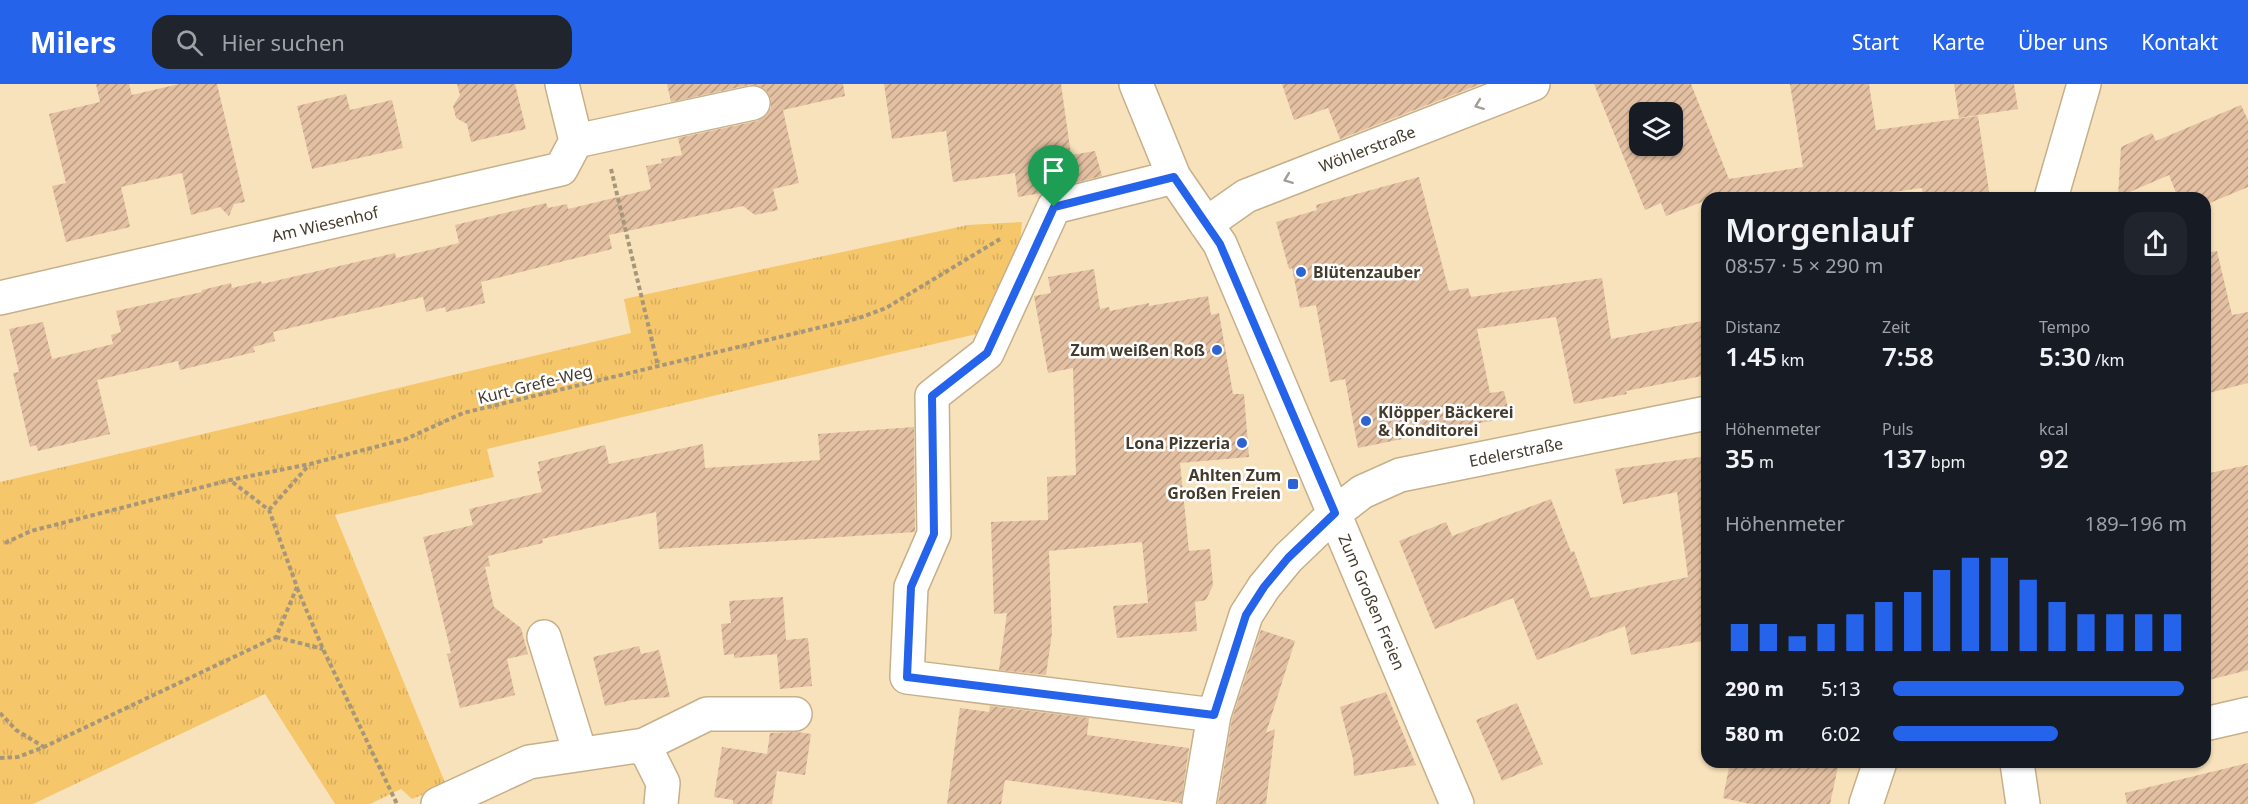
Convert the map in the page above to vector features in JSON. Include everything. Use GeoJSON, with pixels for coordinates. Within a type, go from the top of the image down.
{"type":"FeatureCollection","features":[{"type":"Feature","properties":{"kind":"street"},"geometry":{"type":"LineString","coordinates":[[562,84],[589,137],[753,103]]}},
{"type":"Feature","properties":{"kind":"street","name":"Zum Großen Freien"},"geometry":{"type":"LineString","coordinates":[[1136,84],[1174,177],[1220,244],[1456,804]]}},
{"type":"Feature","properties":{"kind":"street","name":"Wöhlerstraße"},"geometry":{"type":"LineString","coordinates":[[1206,224],[1246,196],[1533,84]]}},
{"type":"Feature","properties":{"kind":"street"},"geometry":{"type":"LineString","coordinates":[[2053,192],[2084,84]]}},
{"type":"Feature","properties":{"kind":"street","name":"Am Wiesenhof"},"geometry":{"type":"LineString","coordinates":[[0,298],[561,170],[589,137]]}},
{"type":"Feature","properties":{"kind":"street"},"geometry":{"type":"LineString","coordinates":[[1174,177],[1054,207],[987,353],[932,396],[934,534],[911,587],[907,677],[1214,715]]}},
{"type":"Feature","properties":{"kind":"street","name":"Edelerstraße"},"geometry":{"type":"LineString","coordinates":[[1199,804],[1214,715],[1246,615],[1264,587],[1288,558],[1335,513],[1362,492],[1400,475],[1701,415]]}},
{"type":"Feature","properties":{"kind":"street"},"geometry":{"type":"LineString","coordinates":[[544,636],[580,753]]}},
{"type":"Feature","properties":{"kind":"street"},"geometry":{"type":"LineString","coordinates":[[438,804],[529,762],[644,745],[706,714],[795,714]]}},
{"type":"Feature","properties":{"kind":"street"},"geometry":{"type":"LineString","coordinates":[[2211,723],[2248,714]]}},
{"type":"Feature","properties":{"kind":"street"},"geometry":{"type":"LineString","coordinates":[[644,745],[663,783],[661,804]]}},
{"type":"Feature","properties":{"kind":"street"},"geometry":{"type":"LineString","coordinates":[[1866,804],[1878,768]]}},
{"type":"Feature","properties":{"kind":"street"},"geometry":{"type":"LineString","coordinates":[[2018,768],[2023,804]]}},
{"type":"Feature","properties":{"kind":"path"},"geometry":{"type":"LineString","coordinates":[[589,137],[658,366]]}},
{"type":"Feature","properties":{"kind":"path","name":"Kurt-Grefe-Weg"},"geometry":{"type":"LineString","coordinates":[[5,543],[31,531],[230,480],[309,464],[406,439],[463,414],[868,315],[886,308],[1002,238]]}},
{"type":"Feature","properties":{"kind":"path"},"geometry":{"type":"LineString","coordinates":[[269,510],[309,464]]}},
{"type":"Feature","properties":{"kind":"path"},"geometry":{"type":"LineString","coordinates":[[230,480],[269,510],[323,649],[398,804]]}},
{"type":"Feature","properties":{"kind":"path"},"geometry":{"type":"LineString","coordinates":[[276,636],[297,587]]}},
{"type":"Feature","properties":{"kind":"path"},"geometry":{"type":"LineString","coordinates":[[0,758],[18,757],[44,747],[276,636],[323,649]]}},
{"type":"Feature","properties":{"kind":"path"},"geometry":{"type":"LineString","coordinates":[[0,713],[16,730],[44,747]]}},
{"type":"Feature","properties":{"kind":"green space"},"geometry":{"type":"Polygon","coordinates":[[[1022,222],[1019,255],[985,332],[487,449],[494,477],[335,515],[446,785],[412,799],[401,789],[370,804],[335,804],[265,694],[33,804],[0,804],[0,482],[631,333],[624,299],[968,225],[1022,222]]]}},
{"type":"Feature","properties":{"kind":"building"},"geometry":{"type":"Polygon","coordinates":[[[96,84],[129,84],[132,95],[179,84],[217,84],[245,202],[234,204],[229,216],[220,207],[191,215],[182,173],[121,187],[130,227],[66,242],[52,186],[66,183],[49,114],[100,102],[96,84]]]}},
{"type":"Feature","properties":{"kind":"building"},"geometry":{"type":"Polygon","coordinates":[[[457,84],[515,84],[526,129],[471,142],[467,124],[456,118],[453,106],[460,95],[457,84]]]}},
{"type":"Feature","properties":{"kind":"building"},"geometry":{"type":"Polygon","coordinates":[[[667,84],[843,84],[845,96],[783,110],[799,183],[773,189],[778,210],[755,215],[743,206],[609,235],[612,249],[481,282],[485,303],[446,312],[445,307],[426,312],[423,297],[273,332],[275,341],[253,347],[255,352],[180,370],[178,361],[97,380],[110,434],[38,451],[36,445],[30,447],[13,373],[19,372],[9,329],[43,322],[52,359],[113,344],[111,335],[121,332],[116,311],[202,292],[202,290],[231,283],[232,288],[261,281],[262,284],[395,253],[396,258],[459,243],[455,225],[546,203],[548,208],[567,204],[568,209],[651,189],[646,166],[662,163],[661,159],[682,155],[678,138],[757,121],[766,116],[771,108],[771,99],[767,91],[758,85],[671,102],[667,84]]]}},
{"type":"Feature","properties":{"kind":"building"},"geometry":{"type":"Polygon","coordinates":[[[884,84],[1061,84],[1071,155],[1095,151],[1102,176],[1049,189],[1042,193],[1018,197],[1015,173],[953,182],[946,131],[892,139],[884,84]]]}},
{"type":"Feature","properties":{"kind":"building"},"geometry":{"type":"Polygon","coordinates":[[[1282,84],[1481,84],[1340,139],[1328,108],[1294,120],[1282,84]]]}},
{"type":"Feature","properties":{"kind":"building"},"geometry":{"type":"Polygon","coordinates":[[[1594,84],[1691,84],[1729,179],[1803,167],[1790,84],[1869,84],[1876,130],[1978,116],[1989,192],[1922,192],[1922,188],[1894,192],[1701,192],[1701,202],[1666,216],[1661,203],[1645,210],[1594,84]]]}},
{"type":"Feature","properties":{"kind":"building"},"geometry":{"type":"Polygon","coordinates":[[[1954,84],[2014,84],[2018,109],[1959,118],[1954,84]]]}},
{"type":"Feature","properties":{"kind":"building"},"geometry":{"type":"Polygon","coordinates":[[[346,94],[350,110],[392,100],[403,148],[312,169],[297,106],[346,94]]]}},
{"type":"Feature","properties":{"kind":"building"},"geometry":{"type":"Polygon","coordinates":[[[2241,105],[2248,120],[2248,187],[2211,202],[2211,192],[2176,192],[2169,175],[2130,192],[2118,192],[2121,147],[2152,133],[2156,141],[2241,105]]]}},
{"type":"Feature","properties":{"kind":"building"},"geometry":{"type":"Polygon","coordinates":[[[1419,177],[1449,291],[1468,288],[1471,297],[1602,278],[1611,339],[1701,321],[1701,376],[1574,404],[1556,317],[1477,329],[1490,393],[1504,391],[1510,417],[1358,448],[1345,379],[1330,382],[1316,305],[1300,308],[1292,268],[1289,269],[1276,222],[1317,210],[1316,205],[1419,177]]]}},
{"type":"Feature","properties":{"kind":"building"},"geometry":{"type":"Polygon","coordinates":[[[2217,251],[2232,315],[2248,312],[2248,383],[2211,392],[2211,252],[2217,251]]]}},
{"type":"Feature","properties":{"kind":"building"},"geometry":{"type":"Polygon","coordinates":[[[1094,269],[1100,309],[1109,307],[1110,311],[1149,303],[1149,306],[1208,296],[1211,315],[1219,313],[1233,394],[1244,394],[1249,457],[1180,463],[1189,551],[1210,549],[1213,585],[1206,600],[1195,602],[1197,631],[1117,638],[1113,606],[1148,603],[1142,542],[1049,551],[1052,633],[1046,675],[999,670],[1007,613],[994,614],[991,522],[1048,520],[1047,477],[1076,475],[1073,368],[1048,373],[1034,296],[1051,293],[1048,277],[1094,269]]]}},
{"type":"Feature","properties":{"kind":"building"},"geometry":{"type":"Polygon","coordinates":[[[914,427],[915,532],[659,549],[656,512],[542,539],[543,543],[488,556],[490,566],[485,567],[494,607],[521,628],[528,654],[507,659],[515,695],[460,708],[447,654],[451,653],[423,537],[473,525],[469,509],[542,492],[537,471],[540,471],[538,462],[605,445],[609,464],[703,444],[705,468],[820,460],[818,434],[914,427]]]}},
{"type":"Feature","properties":{"kind":"building"},"geometry":{"type":"Polygon","coordinates":[[[1701,457],[1701,641],[1631,655],[1625,626],[1537,660],[1513,598],[1435,629],[1399,541],[1446,522],[1452,536],[1551,499],[1571,552],[1574,551],[1591,598],[1688,577],[1677,492],[1623,504],[1615,469],[1701,457]]]}},
{"type":"Feature","properties":{"kind":"building"},"geometry":{"type":"Polygon","coordinates":[[[2248,465],[2248,670],[2211,679],[2211,473],[2248,465]]]}},
{"type":"Feature","properties":{"kind":"building"},"geometry":{"type":"Polygon","coordinates":[[[783,597],[786,640],[808,638],[812,686],[780,689],[777,654],[734,658],[734,654],[724,655],[721,624],[731,623],[729,601],[783,597]]]}},
{"type":"Feature","properties":{"kind":"building"},"geometry":{"type":"Polygon","coordinates":[[[1261,630],[1295,641],[1266,733],[1275,729],[1266,804],[1218,804],[1232,719],[1261,630]]]}},
{"type":"Feature","properties":{"kind":"building"},"geometry":{"type":"Polygon","coordinates":[[[639,646],[641,654],[659,650],[670,697],[632,700],[605,706],[593,657],[639,646]]]}},
{"type":"Feature","properties":{"kind":"building"},"geometry":{"type":"Polygon","coordinates":[[[1386,692],[1416,765],[1354,776],[1353,759],[1340,707],[1386,692]]]}},
{"type":"Feature","properties":{"kind":"building"},"geometry":{"type":"Polygon","coordinates":[[[1517,703],[1543,764],[1502,781],[1476,720],[1517,703]]]}},
{"type":"Feature","properties":{"kind":"building"},"geometry":{"type":"Polygon","coordinates":[[[990,706],[1089,718],[1087,735],[1189,748],[1181,803],[1005,780],[1001,804],[947,804],[960,708],[989,712],[990,706]]]}},
{"type":"Feature","properties":{"kind":"building"},"geometry":{"type":"Polygon","coordinates":[[[770,733],[811,734],[805,775],[777,771],[772,804],[733,804],[733,800],[714,797],[722,747],[767,754],[770,733]]]}},
{"type":"Feature","properties":{"kind":"building"},"geometry":{"type":"Polygon","coordinates":[[[2248,763],[2248,804],[2127,804],[2125,793],[2248,763]]]}},
{"type":"Feature","properties":{"kind":"building"},"geometry":{"type":"Polygon","coordinates":[[[1729,768],[1838,768],[1830,804],[1750,804],[1723,798],[1729,768]]]}},
{"type":"Feature","properties":{"kind":"place","name":"Blütenzauber"},"geometry":{"type":"Point","coordinates":[1301,272]}},
{"type":"Feature","properties":{"kind":"place","name":"Zum weißen Roß"},"geometry":{"type":"Point","coordinates":[1217,350]}},
{"type":"Feature","properties":{"kind":"place","name":"Klöpper Bäckerei & Konditorei"},"geometry":{"type":"Point","coordinates":[1366,421]}},
{"type":"Feature","properties":{"kind":"place","name":"Lona Pizzeria"},"geometry":{"type":"Point","coordinates":[1242,443]}},
{"type":"Feature","properties":{"kind":"place","name":"Ahlten Zum Großen Freien"},"geometry":{"type":"Point","coordinates":[1293,484]}},
{"type":"Feature","properties":{"kind":"route"},"geometry":{"type":"LineString","coordinates":[[1174,177],[1220,244],[1335,513],[1288,558],[1264,587],[1246,615],[1214,715],[907,677],[911,587],[934,534],[932,396],[987,353],[1054,207],[1174,177]]}}]}
